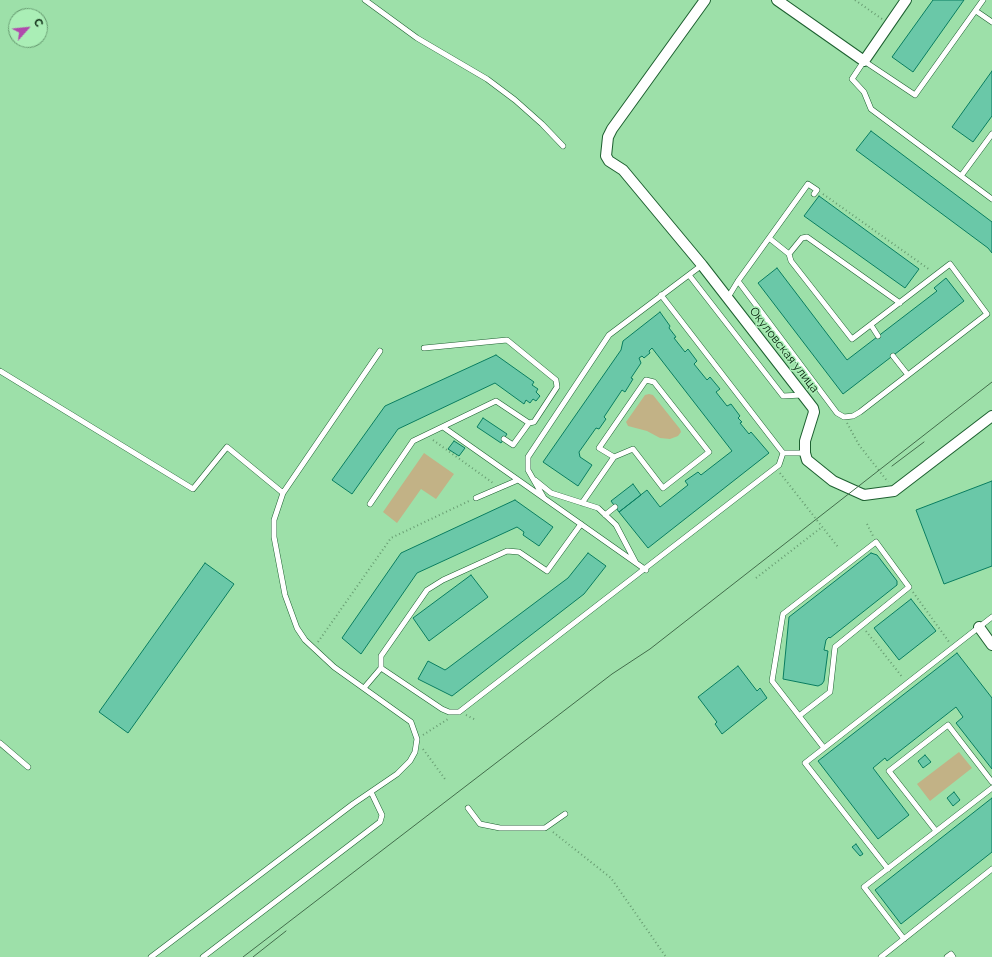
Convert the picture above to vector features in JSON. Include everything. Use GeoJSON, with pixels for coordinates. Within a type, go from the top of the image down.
{"type":"FeatureCollection","features":[{"type":"Feature","properties":{"kind":"street","name":"Окуловская улица"},"geometry":{"type":"LineString","coordinates":[[705,0],[608,137],[606,156],[609,161],[623,170],[702,266],[814,412],[805,441],[804,453]]}},
{"type":"Feature","properties":{"kind":"street"},"geometry":{"type":"LineString","coordinates":[[777,0],[864,61],[906,0]]}},
{"type":"Feature","properties":{"kind":"street"},"geometry":{"type":"LineString","coordinates":[[804,453],[810,464],[833,481],[864,495],[874,495],[894,491],[992,416]]}},
{"type":"Feature","properties":{"kind":"street"},"geometry":{"type":"LineString","coordinates":[[978,627],[992,644]]}},
{"type":"Feature","properties":{"kind":"lane"},"geometry":{"type":"LineString","coordinates":[[365,0],[417,38],[504,92],[542,124],[563,146]]}},
{"type":"Feature","properties":{"kind":"lane"},"geometry":{"type":"LineString","coordinates":[[983,0],[915,96],[864,61],[852,79],[864,92],[871,109],[992,199]]}},
{"type":"Feature","properties":{"kind":"lane"},"geometry":{"type":"LineString","coordinates":[[976,11],[992,22]]}},
{"type":"Feature","properties":{"kind":"lane"},"geometry":{"type":"LineString","coordinates":[[961,176],[992,134]]}},
{"type":"Feature","properties":{"kind":"lane"},"geometry":{"type":"LineString","coordinates":[[727,299],[738,281],[808,184],[815,192]]}},
{"type":"Feature","properties":{"kind":"lane"},"geometry":{"type":"LineString","coordinates":[[789,254],[802,238],[807,236],[900,303]]}},
{"type":"Feature","properties":{"kind":"lane"},"geometry":{"type":"LineString","coordinates":[[738,281],[837,413],[844,417],[853,416],[860,412],[987,314],[950,264],[852,339],[791,260],[789,254],[769,238]]}},
{"type":"Feature","properties":{"kind":"lane"},"geometry":{"type":"LineString","coordinates":[[544,498],[526,462],[609,335],[702,266]]}},
{"type":"Feature","properties":{"kind":"lane"},"geometry":{"type":"LineString","coordinates":[[689,275],[783,396],[802,395]]}},
{"type":"Feature","properties":{"kind":"lane"},"geometry":{"type":"LineString","coordinates":[[661,295],[784,453]]}},
{"type":"Feature","properties":{"kind":"lane"},"geometry":{"type":"LineString","coordinates":[[870,325],[878,336]]}},
{"type":"Feature","properties":{"kind":"lane"},"geometry":{"type":"LineString","coordinates":[[424,348],[507,340],[556,380],[557,387],[534,422],[529,423],[513,445],[504,439]]}},
{"type":"Feature","properties":{"kind":"lane"},"geometry":{"type":"LineString","coordinates":[[151,957],[397,774],[410,761],[418,739],[411,722],[334,667],[313,648],[297,628],[285,595],[274,537],[274,520],[283,493],[380,351]]}},
{"type":"Feature","properties":{"kind":"lane"},"geometry":{"type":"LineString","coordinates":[[893,356],[908,375]]}},
{"type":"Feature","properties":{"kind":"lane"},"geometry":{"type":"LineString","coordinates":[[0,371],[193,489],[227,448],[283,493]]}},
{"type":"Feature","properties":{"kind":"lane"},"geometry":{"type":"LineString","coordinates":[[582,503],[614,457],[633,449],[663,488],[709,452],[654,382],[646,380],[600,448],[614,457]]}},
{"type":"Feature","properties":{"kind":"lane"},"geometry":{"type":"LineString","coordinates":[[370,504],[413,441],[496,401],[529,423]]}},
{"type":"Feature","properties":{"kind":"lane"},"geometry":{"type":"LineString","coordinates":[[443,427],[646,570]]}},
{"type":"Feature","properties":{"kind":"lane"},"geometry":{"type":"LineString","coordinates":[[784,453],[804,453]]}},
{"type":"Feature","properties":{"kind":"lane"},"geometry":{"type":"LineString","coordinates":[[381,668],[442,709],[449,712],[459,712],[646,570],[776,468],[779,465],[784,453]]}},
{"type":"Feature","properties":{"kind":"lane"},"geometry":{"type":"LineString","coordinates":[[532,476],[551,494],[598,508],[616,525],[637,564]]}},
{"type":"Feature","properties":{"kind":"lane"},"geometry":{"type":"LineString","coordinates":[[476,498],[518,480]]}},
{"type":"Feature","properties":{"kind":"lane"},"geometry":{"type":"LineString","coordinates":[[605,515],[615,507]]}},
{"type":"Feature","properties":{"kind":"lane"},"geometry":{"type":"LineString","coordinates":[[364,688],[381,668],[381,656],[427,590],[443,580],[507,551],[519,552],[547,571],[581,524]]}},
{"type":"Feature","properties":{"kind":"lane"},"geometry":{"type":"LineString","coordinates":[[799,716],[830,692],[834,647],[909,587],[876,542],[783,614],[772,681],[799,716],[824,748]]}},
{"type":"Feature","properties":{"kind":"lane"},"geometry":{"type":"LineString","coordinates":[[888,869],[805,763],[992,617]]}},
{"type":"Feature","properties":{"kind":"lane"},"geometry":{"type":"LineString","coordinates":[[936,831],[889,771],[948,725],[992,782]]}},
{"type":"Feature","properties":{"kind":"lane"},"geometry":{"type":"LineString","coordinates":[[0,743],[28,767]]}},
{"type":"Feature","properties":{"kind":"lane"},"geometry":{"type":"LineString","coordinates":[[904,939],[864,887],[992,788]]}},
{"type":"Feature","properties":{"kind":"lane"},"geometry":{"type":"LineString","coordinates":[[203,957],[380,822],[382,815],[371,792]]}},
{"type":"Feature","properties":{"kind":"lane"},"geometry":{"type":"LineString","coordinates":[[468,808],[480,824],[500,828],[544,828],[565,814]]}},
{"type":"Feature","properties":{"kind":"lane"},"geometry":{"type":"LineString","coordinates":[[881,957],[992,869]]}},
{"type":"Feature","properties":{"kind":"lane"},"geometry":{"type":"LineString","coordinates":[[947,957],[950,954],[953,957]]}},
{"type":"Feature","properties":{"kind":"path"},"geometry":{"type":"LineString","coordinates":[[855,0],[878,16]]}},
{"type":"Feature","properties":{"kind":"path"},"geometry":{"type":"LineString","coordinates":[[815,192],[936,275]]}},
{"type":"Feature","properties":{"kind":"path"},"geometry":{"type":"LineString","coordinates":[[844,417],[859,445],[886,480]]}},
{"type":"Feature","properties":{"kind":"path"},"geometry":{"type":"LineString","coordinates":[[426,435],[500,488]]}},
{"type":"Feature","properties":{"kind":"path"},"geometry":{"type":"LineString","coordinates":[[776,468],[838,547]]}},
{"type":"Feature","properties":{"kind":"path"},"geometry":{"type":"LineString","coordinates":[[313,648],[390,538],[476,498]]}},
{"type":"Feature","properties":{"kind":"path"},"geometry":{"type":"LineString","coordinates":[[867,524],[876,542]]}},
{"type":"Feature","properties":{"kind":"path"},"geometry":{"type":"LineString","coordinates":[[756,578],[822,527]]}},
{"type":"Feature","properties":{"kind":"path"},"geometry":{"type":"LineString","coordinates":[[909,587],[954,648]]}},
{"type":"Feature","properties":{"kind":"path"},"geometry":{"type":"LineString","coordinates":[[862,625],[907,684]]}},
{"type":"Feature","properties":{"kind":"path"},"geometry":{"type":"LineString","coordinates":[[445,779],[418,739],[459,712],[476,720]]}},
{"type":"Feature","properties":{"kind":"path"},"geometry":{"type":"LineString","coordinates":[[544,828],[554,833],[611,878],[666,957]]}},
{"type":"Feature","properties":{"kind":"shaded area"},"geometry":{"type":"Polygon","coordinates":[[[645,395],[653,395],[680,429],[681,432],[678,436],[670,439],[660,438],[647,431],[628,426],[626,422],[645,395]]]}},
{"type":"Feature","properties":{"kind":"shaded area"},"geometry":{"type":"Polygon","coordinates":[[[424,453],[454,474],[436,499],[421,489],[397,523],[383,512],[424,453]]]}},
{"type":"Feature","properties":{"kind":"shaded area"},"geometry":{"type":"Polygon","coordinates":[[[959,752],[972,768],[930,801],[917,784],[959,752]]]}},
{"type":"Feature","properties":{"kind":"building"},"geometry":{"type":"Polygon","coordinates":[[[933,0],[964,0],[913,72],[892,57],[933,0]]]}},
{"type":"Feature","properties":{"kind":"building"},"geometry":{"type":"Polygon","coordinates":[[[992,71],[992,116],[973,142],[952,127],[992,71]]]}},
{"type":"Feature","properties":{"kind":"building"},"geometry":{"type":"Polygon","coordinates":[[[871,131],[992,222],[992,253],[988,248],[856,150],[871,131]]]}},
{"type":"Feature","properties":{"kind":"building"},"geometry":{"type":"Polygon","coordinates":[[[819,196],[919,269],[905,288],[804,216],[819,196]]]}},
{"type":"Feature","properties":{"kind":"building"},"geometry":{"type":"Polygon","coordinates":[[[777,268],[847,360],[937,291],[934,288],[946,278],[964,301],[843,394],[758,283],[777,268]]]}},
{"type":"Feature","properties":{"kind":"building"},"geometry":{"type":"Polygon","coordinates":[[[660,312],[676,337],[674,338],[685,352],[688,349],[697,361],[694,364],[707,380],[710,377],[720,389],[716,392],[727,406],[731,404],[740,416],[738,418],[742,422],[740,423],[749,434],[751,432],[769,453],[648,548],[619,512],[647,490],[660,507],[688,485],[685,481],[698,472],[701,475],[732,451],[652,348],[649,351],[650,353],[644,358],[642,356],[639,358],[641,363],[631,378],[633,379],[625,392],[622,390],[604,417],[606,419],[599,429],[596,428],[579,452],[580,457],[592,465],[578,486],[543,462],[621,350],[623,341],[660,312]]]}},
{"type":"Feature","properties":{"kind":"building"},"geometry":{"type":"Polygon","coordinates":[[[496,355],[534,382],[532,385],[538,389],[536,392],[540,396],[536,401],[533,399],[530,403],[526,400],[524,404],[495,383],[398,429],[352,494],[332,480],[385,406],[496,355]]]}},
{"type":"Feature","properties":{"kind":"building"},"geometry":{"type":"Polygon","coordinates":[[[483,418],[507,434],[501,443],[477,427],[483,418]]]}},
{"type":"Feature","properties":{"kind":"building"},"geometry":{"type":"Polygon","coordinates":[[[454,441],[465,448],[459,456],[448,449],[454,441]]]}},
{"type":"Feature","properties":{"kind":"building"},"geometry":{"type":"Polygon","coordinates":[[[992,481],[992,566],[944,584],[916,510],[992,481]]]}},
{"type":"Feature","properties":{"kind":"building"},"geometry":{"type":"Polygon","coordinates":[[[633,484],[641,495],[619,512],[611,501],[633,484]]]}},
{"type":"Feature","properties":{"kind":"building"},"geometry":{"type":"Polygon","coordinates":[[[515,500],[553,527],[539,546],[523,535],[524,532],[517,527],[417,573],[361,654],[342,638],[401,553],[515,500]]]}},
{"type":"Feature","properties":{"kind":"building"},"geometry":{"type":"Polygon","coordinates":[[[588,553],[606,566],[584,594],[452,696],[418,679],[428,661],[445,670],[448,668],[568,578],[588,553]]]}},
{"type":"Feature","properties":{"kind":"building"},"geometry":{"type":"Polygon","coordinates":[[[871,553],[877,555],[897,581],[897,585],[826,640],[824,650],[828,651],[824,681],[822,684],[818,686],[783,679],[789,617],[871,553]]]}},
{"type":"Feature","properties":{"kind":"building"},"geometry":{"type":"Polygon","coordinates":[[[205,563],[234,584],[128,733],[99,712],[205,563]]]}},
{"type":"Feature","properties":{"kind":"building"},"geometry":{"type":"Polygon","coordinates":[[[471,575],[488,597],[429,641],[413,618],[471,575]]]}},
{"type":"Feature","properties":{"kind":"building"},"geometry":{"type":"Polygon","coordinates":[[[911,599],[936,631],[899,660],[874,628],[911,599]]]}},
{"type":"Feature","properties":{"kind":"building"},"geometry":{"type":"Polygon","coordinates":[[[957,653],[992,698],[992,769],[956,723],[963,717],[956,707],[887,761],[885,758],[873,768],[909,815],[878,839],[818,761],[957,653]]]}},
{"type":"Feature","properties":{"kind":"building"},"geometry":{"type":"Polygon","coordinates":[[[738,666],[757,691],[760,688],[767,698],[722,734],[715,724],[717,722],[698,697],[738,666]]]}},
{"type":"Feature","properties":{"kind":"building"},"geometry":{"type":"Polygon","coordinates":[[[925,755],[931,762],[923,768],[918,761],[925,755]]]}},
{"type":"Feature","properties":{"kind":"building"},"geometry":{"type":"Polygon","coordinates":[[[954,792],[960,800],[953,806],[947,798],[954,792]]]}},
{"type":"Feature","properties":{"kind":"building"},"geometry":{"type":"Polygon","coordinates":[[[992,798],[992,852],[901,924],[875,890],[992,798]]]}},
{"type":"Feature","properties":{"kind":"building"},"geometry":{"type":"Polygon","coordinates":[[[856,844],[863,854],[860,856],[852,847],[856,844]]]}},
{"type":"Feature","properties":{"kind":"tram line"},"geometry":{"type":"LineString","coordinates":[[243,957],[612,674],[650,649],[992,382]]}},
{"type":"Feature","properties":{"kind":"tram line"},"geometry":{"type":"LineString","coordinates":[[892,466],[924,442]]}},
{"type":"Feature","properties":{"kind":"tram line"},"geometry":{"type":"LineString","coordinates":[[253,957],[286,931]]}}]}
